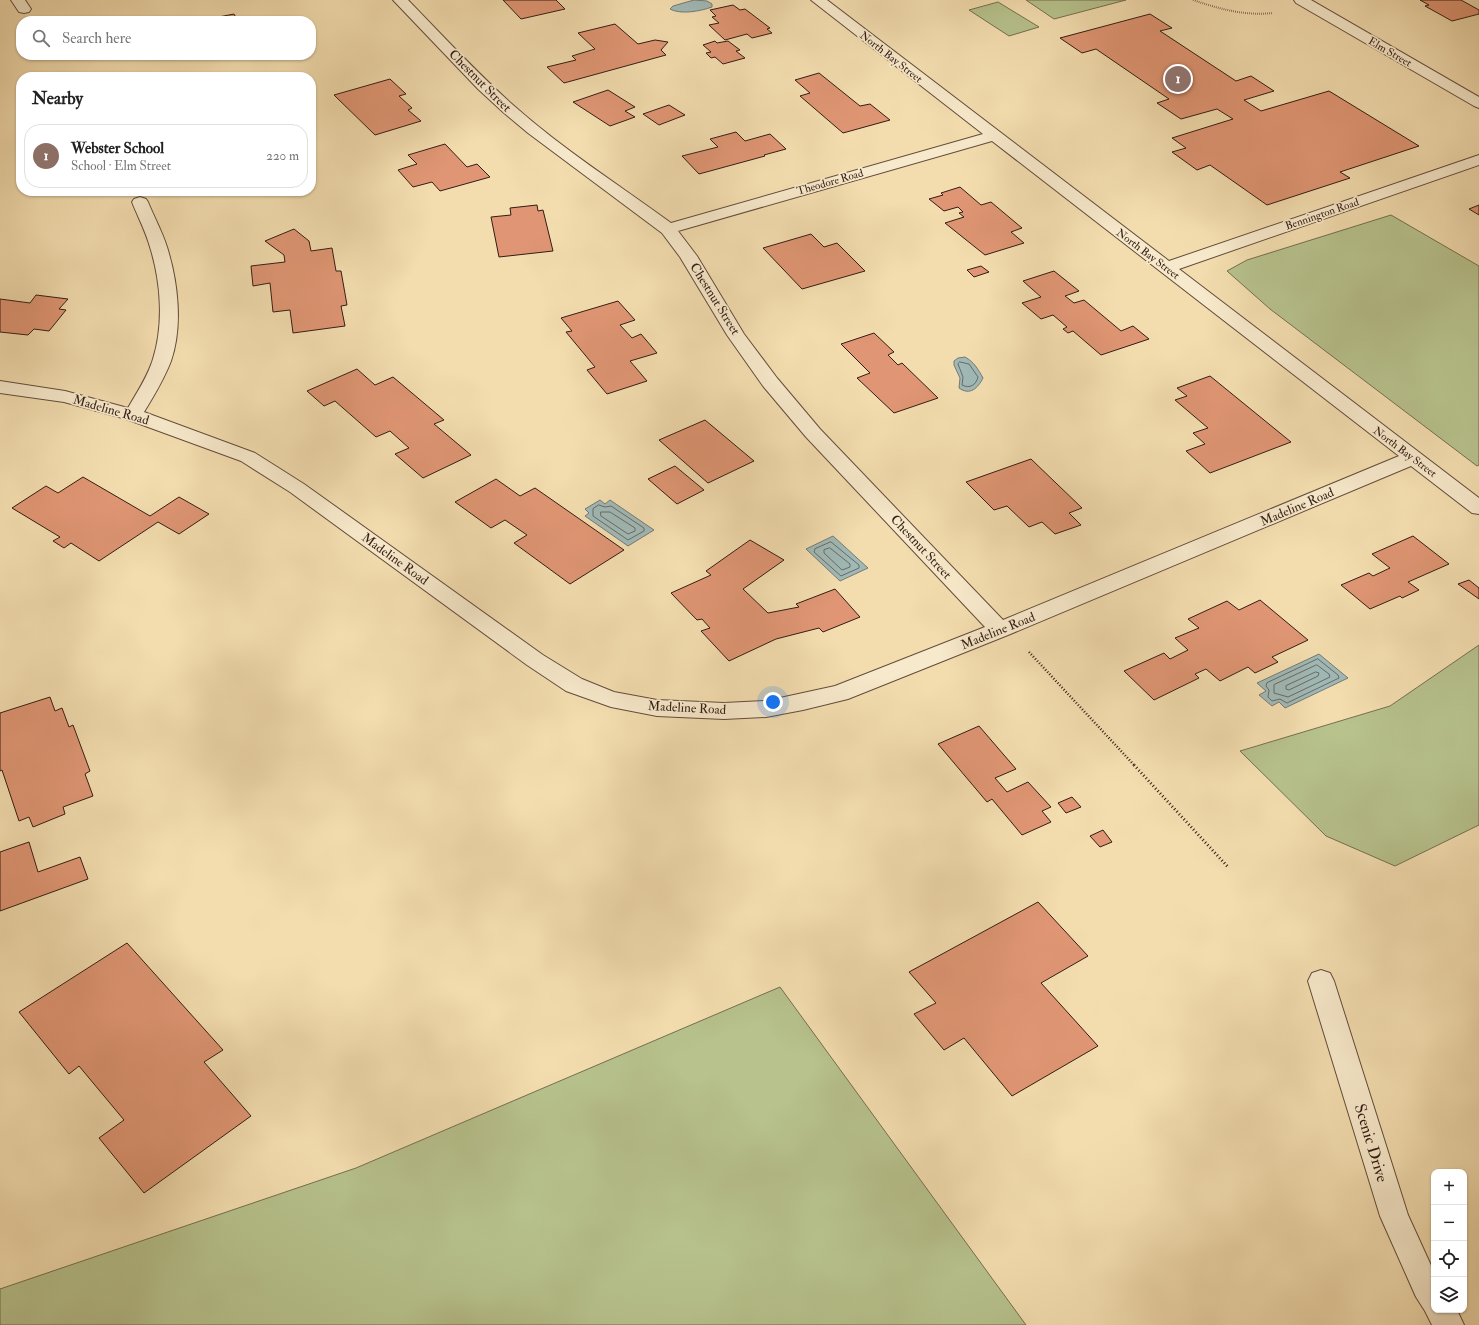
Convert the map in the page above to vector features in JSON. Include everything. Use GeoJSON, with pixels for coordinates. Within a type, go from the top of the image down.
{"type":"FeatureCollection","features":[{"type":"Feature","properties":{"kind":"street","name":"Chestnut Street"},"geometry":{"type":"LineString","coordinates":[[400,0],[483,86],[508,109],[533,130],[668,229],[688,256],[736,335],[770,382],[813,433],[1000,630]]}},
{"type":"Feature","properties":{"kind":"street","name":"North Bay Street"},"geometry":{"type":"LineString","coordinates":[[818,0],[1479,508]]}},
{"type":"Feature","properties":{"kind":"street","name":"Elm Street"},"geometry":{"type":"LineString","coordinates":[[1301,0],[1479,103]]}},
{"type":"Feature","properties":{"kind":"street","name":"Theodore Road"},"geometry":{"type":"LineString","coordinates":[[668,229],[993,136]]}},
{"type":"Feature","properties":{"kind":"street","name":"Bennington Road"},"geometry":{"type":"LineString","coordinates":[[1166,268],[1479,160]]}},
{"type":"Feature","properties":{"kind":"street"},"geometry":{"type":"LineString","coordinates":[[133,415],[151,385],[162,360],[167,336],[168,291],[161,255],[140,202]]}},
{"type":"Feature","properties":{"kind":"street","name":"Madeline Road"},"geometry":{"type":"LineString","coordinates":[[0,387],[65,397],[133,415],[248,457],[297,488],[535,660],[574,685],[611,699],[657,708],[724,711],[774,708],[840,692],[1000,630],[1412,458]]}},
{"type":"Feature","properties":{"kind":"street","name":"Scenic Drive"},"geometry":{"type":"LineString","coordinates":[[1321,981],[1394,1216],[1431,1295]]}},
{"type":"Feature","properties":{"kind":"street"},"geometry":{"type":"LineString","coordinates":[[1442,1313],[1448,1325]]}},
{"type":"Feature","properties":{"kind":"path"},"geometry":{"type":"LineString","coordinates":[[1193,0],[1217,8],[1255,15],[1273,13]]}},
{"type":"Feature","properties":{"kind":"path"},"geometry":{"type":"LineString","coordinates":[[1029,652],[1228,867]]}},
{"type":"Feature","properties":{"kind":"green space"},"geometry":{"type":"Polygon","coordinates":[[[1026,0],[1126,0],[1054,19],[1026,0]]]}},
{"type":"Feature","properties":{"kind":"green space"},"geometry":{"type":"Polygon","coordinates":[[[998,2],[1039,27],[1009,36],[969,10],[998,2]]]}},
{"type":"Feature","properties":{"kind":"green space"},"geometry":{"type":"Polygon","coordinates":[[[1391,215],[1479,266],[1479,465],[1477,466],[1270,309],[1227,271],[1247,260],[1391,215]]]}},
{"type":"Feature","properties":{"kind":"green space"},"geometry":{"type":"Polygon","coordinates":[[[1479,645],[1479,825],[1395,866],[1326,836],[1240,751],[1390,706],[1479,645]]]}},
{"type":"Feature","properties":{"kind":"green space"},"geometry":{"type":"Polygon","coordinates":[[[780,987],[1026,1325],[0,1325],[0,1289],[356,1168],[780,987]]]}},
{"type":"Feature","properties":{"kind":"water"},"geometry":{"type":"Polygon","coordinates":[[[694,0],[707,1],[712,4],[712,7],[697,11],[685,12],[670,9],[673,6],[694,0]]]}},
{"type":"Feature","properties":{"kind":"water"},"geometry":{"type":"Polygon","coordinates":[[[965,357],[973,363],[983,378],[976,388],[970,391],[959,388],[960,378],[954,365],[954,361],[958,358],[965,357]]]}},
{"type":"Feature","properties":{"kind":"water"},"geometry":{"type":"Polygon","coordinates":[[[600,500],[605,504],[610,500],[654,530],[628,546],[585,516],[589,513],[585,509],[600,500]]]}},
{"type":"Feature","properties":{"kind":"water"},"geometry":{"type":"Polygon","coordinates":[[[833,536],[868,568],[840,581],[806,549],[833,536]]]}},
{"type":"Feature","properties":{"kind":"water"},"geometry":{"type":"Polygon","coordinates":[[[1319,654],[1348,678],[1285,708],[1279,702],[1272,706],[1259,695],[1266,691],[1257,683],[1319,654]]]}},
{"type":"Feature","properties":{"kind":"building"},"geometry":{"type":"Polygon","coordinates":[[[503,0],[556,0],[565,9],[521,19],[503,0]]]}},
{"type":"Feature","properties":{"kind":"building"},"geometry":{"type":"Polygon","coordinates":[[[1420,0],[1461,0],[1479,10],[1479,14],[1452,21],[1425,6],[1429,5],[1420,0]]]}},
{"type":"Feature","properties":{"kind":"building"},"geometry":{"type":"Polygon","coordinates":[[[733,5],[740,10],[745,9],[770,28],[767,29],[772,33],[752,38],[747,34],[725,40],[709,25],[719,23],[712,17],[716,16],[710,10],[733,5]]]}},
{"type":"Feature","properties":{"kind":"building"},"geometry":{"type":"Polygon","coordinates":[[[234,14],[235,16],[224,16],[234,14]]]}},
{"type":"Feature","properties":{"kind":"building"},"geometry":{"type":"Polygon","coordinates":[[[1150,14],[1172,28],[1160,31],[1236,81],[1251,76],[1274,91],[1244,100],[1261,111],[1329,91],[1419,146],[1340,172],[1350,178],[1267,205],[1210,165],[1197,170],[1172,152],[1186,148],[1172,138],[1233,119],[1217,109],[1181,119],[1157,103],[1169,99],[1096,49],[1082,53],[1060,38],[1150,14]]]}},
{"type":"Feature","properties":{"kind":"building"},"geometry":{"type":"Polygon","coordinates":[[[615,24],[638,44],[655,40],[668,42],[661,50],[666,55],[564,83],[547,67],[576,60],[572,56],[595,49],[578,33],[615,24]]]}},
{"type":"Feature","properties":{"kind":"building"},"geometry":{"type":"Polygon","coordinates":[[[715,41],[717,43],[728,41],[740,50],[736,51],[745,58],[723,64],[715,57],[711,58],[706,53],[711,52],[703,45],[715,41]]]}},
{"type":"Feature","properties":{"kind":"building"},"geometry":{"type":"Polygon","coordinates":[[[819,73],[860,106],[870,104],[890,120],[843,133],[800,96],[810,93],[795,80],[819,73]]]}},
{"type":"Feature","properties":{"kind":"building"},"geometry":{"type":"Polygon","coordinates":[[[390,79],[406,94],[399,96],[412,108],[408,110],[421,121],[375,135],[334,95],[390,79]]]}},
{"type":"Feature","properties":{"kind":"building"},"geometry":{"type":"Polygon","coordinates":[[[608,90],[635,107],[625,111],[635,117],[610,126],[573,102],[608,90]]]}},
{"type":"Feature","properties":{"kind":"building"},"geometry":{"type":"Polygon","coordinates":[[[669,105],[685,115],[659,125],[643,114],[669,105]]]}},
{"type":"Feature","properties":{"kind":"building"},"geometry":{"type":"Polygon","coordinates":[[[736,132],[745,141],[770,134],[786,149],[699,174],[682,156],[718,147],[710,139],[736,132]]]}},
{"type":"Feature","properties":{"kind":"building"},"geometry":{"type":"Polygon","coordinates":[[[445,144],[467,167],[477,164],[490,177],[440,191],[432,182],[413,187],[398,170],[417,164],[408,155],[445,144]]]}},
{"type":"Feature","properties":{"kind":"building"},"geometry":{"type":"Polygon","coordinates":[[[960,187],[981,205],[991,202],[1022,228],[1011,232],[1024,243],[985,255],[945,223],[964,217],[959,213],[963,212],[958,207],[944,211],[929,199],[943,195],[941,193],[960,187]]]}},
{"type":"Feature","properties":{"kind":"building"},"geometry":{"type":"Polygon","coordinates":[[[537,205],[538,211],[543,210],[553,251],[499,257],[491,217],[511,215],[510,208],[537,205]]]}},
{"type":"Feature","properties":{"kind":"building"},"geometry":{"type":"Polygon","coordinates":[[[1479,205],[1479,215],[1469,209],[1479,205]]]}},
{"type":"Feature","properties":{"kind":"building"},"geometry":{"type":"Polygon","coordinates":[[[294,229],[309,241],[311,251],[332,248],[336,271],[341,271],[347,305],[341,306],[345,326],[293,333],[290,310],[273,312],[270,283],[253,286],[251,266],[285,262],[284,255],[265,241],[294,229]]]}},
{"type":"Feature","properties":{"kind":"building"},"geometry":{"type":"Polygon","coordinates":[[[811,234],[824,247],[837,243],[865,271],[802,289],[763,248],[811,234]]]}},
{"type":"Feature","properties":{"kind":"building"},"geometry":{"type":"Polygon","coordinates":[[[981,266],[989,272],[974,277],[967,270],[981,266]]]}},
{"type":"Feature","properties":{"kind":"building"},"geometry":{"type":"Polygon","coordinates":[[[1054,271],[1079,291],[1065,296],[1074,303],[1084,300],[1121,331],[1133,326],[1149,339],[1101,355],[1073,331],[1068,333],[1063,329],[1067,327],[1053,315],[1041,319],[1022,303],[1041,297],[1023,281],[1054,271]]]}},
{"type":"Feature","properties":{"kind":"building"},"geometry":{"type":"Polygon","coordinates":[[[36,295],[68,299],[59,309],[66,310],[49,331],[34,329],[28,335],[0,332],[0,299],[30,303],[36,295]]]}},
{"type":"Feature","properties":{"kind":"building"},"geometry":{"type":"Polygon","coordinates":[[[618,301],[635,320],[620,325],[632,338],[641,334],[657,353],[630,361],[647,381],[607,394],[587,370],[595,367],[566,332],[572,331],[561,318],[618,301]]]}},
{"type":"Feature","properties":{"kind":"building"},"geometry":{"type":"Polygon","coordinates":[[[874,333],[894,352],[888,355],[898,365],[902,363],[938,398],[894,413],[857,378],[870,373],[841,344],[874,333]]]}},
{"type":"Feature","properties":{"kind":"building"},"geometry":{"type":"Polygon","coordinates":[[[357,369],[375,385],[393,377],[444,420],[434,424],[471,455],[423,478],[395,454],[409,448],[390,431],[376,437],[335,401],[324,406],[307,391],[357,369]]]}},
{"type":"Feature","properties":{"kind":"building"},"geometry":{"type":"Polygon","coordinates":[[[1210,376],[1291,442],[1210,473],[1186,451],[1205,444],[1193,433],[1208,428],[1175,400],[1187,396],[1177,388],[1210,376]]]}},
{"type":"Feature","properties":{"kind":"building"},"geometry":{"type":"Polygon","coordinates":[[[705,420],[754,461],[708,483],[659,440],[705,420]]]}},
{"type":"Feature","properties":{"kind":"building"},"geometry":{"type":"Polygon","coordinates":[[[1031,459],[1082,508],[1069,513],[1081,525],[1055,534],[1042,522],[1029,527],[1007,506],[994,510],[966,482],[1031,459]]]}},
{"type":"Feature","properties":{"kind":"building"},"geometry":{"type":"Polygon","coordinates":[[[675,466],[704,490],[677,504],[648,479],[675,466]]]}},
{"type":"Feature","properties":{"kind":"building"},"geometry":{"type":"Polygon","coordinates":[[[83,477],[150,516],[179,497],[209,514],[179,534],[158,522],[99,561],[71,543],[64,548],[53,541],[60,537],[12,508],[46,486],[58,493],[83,477]]]}},
{"type":"Feature","properties":{"kind":"building"},"geometry":{"type":"Polygon","coordinates":[[[496,479],[520,496],[535,488],[624,550],[570,584],[514,543],[527,535],[505,520],[491,528],[455,502],[496,479]]]}},
{"type":"Feature","properties":{"kind":"building"},"geometry":{"type":"Polygon","coordinates":[[[1413,536],[1449,564],[1408,582],[1419,590],[1402,598],[1400,596],[1370,609],[1341,585],[1369,573],[1373,576],[1390,568],[1372,554],[1413,536]]]}},
{"type":"Feature","properties":{"kind":"building"},"geometry":{"type":"Polygon","coordinates":[[[750,540],[784,560],[743,589],[768,613],[799,607],[796,604],[835,589],[860,617],[823,632],[819,628],[776,639],[729,661],[701,631],[710,628],[702,619],[697,620],[671,593],[711,575],[706,571],[750,540]]]}},
{"type":"Feature","properties":{"kind":"building"},"geometry":{"type":"Polygon","coordinates":[[[1469,580],[1479,588],[1479,599],[1458,584],[1469,580]]]}},
{"type":"Feature","properties":{"kind":"building"},"geometry":{"type":"Polygon","coordinates":[[[1260,600],[1308,640],[1272,657],[1278,662],[1255,673],[1248,667],[1220,681],[1206,669],[1195,674],[1199,678],[1154,700],[1124,671],[1164,653],[1170,659],[1188,650],[1175,638],[1199,628],[1188,619],[1227,601],[1239,610],[1260,600]]]}},
{"type":"Feature","properties":{"kind":"building"},"geometry":{"type":"Polygon","coordinates":[[[50,697],[55,711],[62,708],[69,727],[73,725],[90,771],[85,774],[93,796],[63,807],[65,814],[33,827],[29,817],[19,821],[2,770],[0,771],[0,713],[50,697]]]}},
{"type":"Feature","properties":{"kind":"building"},"geometry":{"type":"Polygon","coordinates":[[[979,726],[1016,769],[995,778],[1007,792],[1028,782],[1051,807],[1042,811],[1051,822],[1022,835],[992,799],[987,802],[938,744],[979,726]]]}},
{"type":"Feature","properties":{"kind":"building"},"geometry":{"type":"Polygon","coordinates":[[[1072,797],[1081,807],[1066,813],[1058,803],[1072,797]]]}},
{"type":"Feature","properties":{"kind":"building"},"geometry":{"type":"Polygon","coordinates":[[[1103,830],[1112,842],[1100,847],[1090,836],[1103,830]]]}},
{"type":"Feature","properties":{"kind":"building"},"geometry":{"type":"Polygon","coordinates":[[[29,842],[38,872],[80,857],[88,879],[0,911],[0,852],[29,842]]]}},
{"type":"Feature","properties":{"kind":"building"},"geometry":{"type":"Polygon","coordinates":[[[1038,902],[1088,956],[1041,983],[1098,1046],[1012,1096],[964,1038],[944,1050],[914,1014],[936,1003],[909,972],[1038,902]]]}},
{"type":"Feature","properties":{"kind":"building"},"geometry":{"type":"Polygon","coordinates":[[[127,943],[223,1050],[204,1062],[251,1116],[144,1193],[99,1138],[124,1120],[79,1066],[69,1074],[19,1012],[127,943]]]}},
{"type":"Feature","properties":{"kind":"place","name":"Webster School"},"geometry":{"type":"Point","coordinates":[1178,79]}}]}
